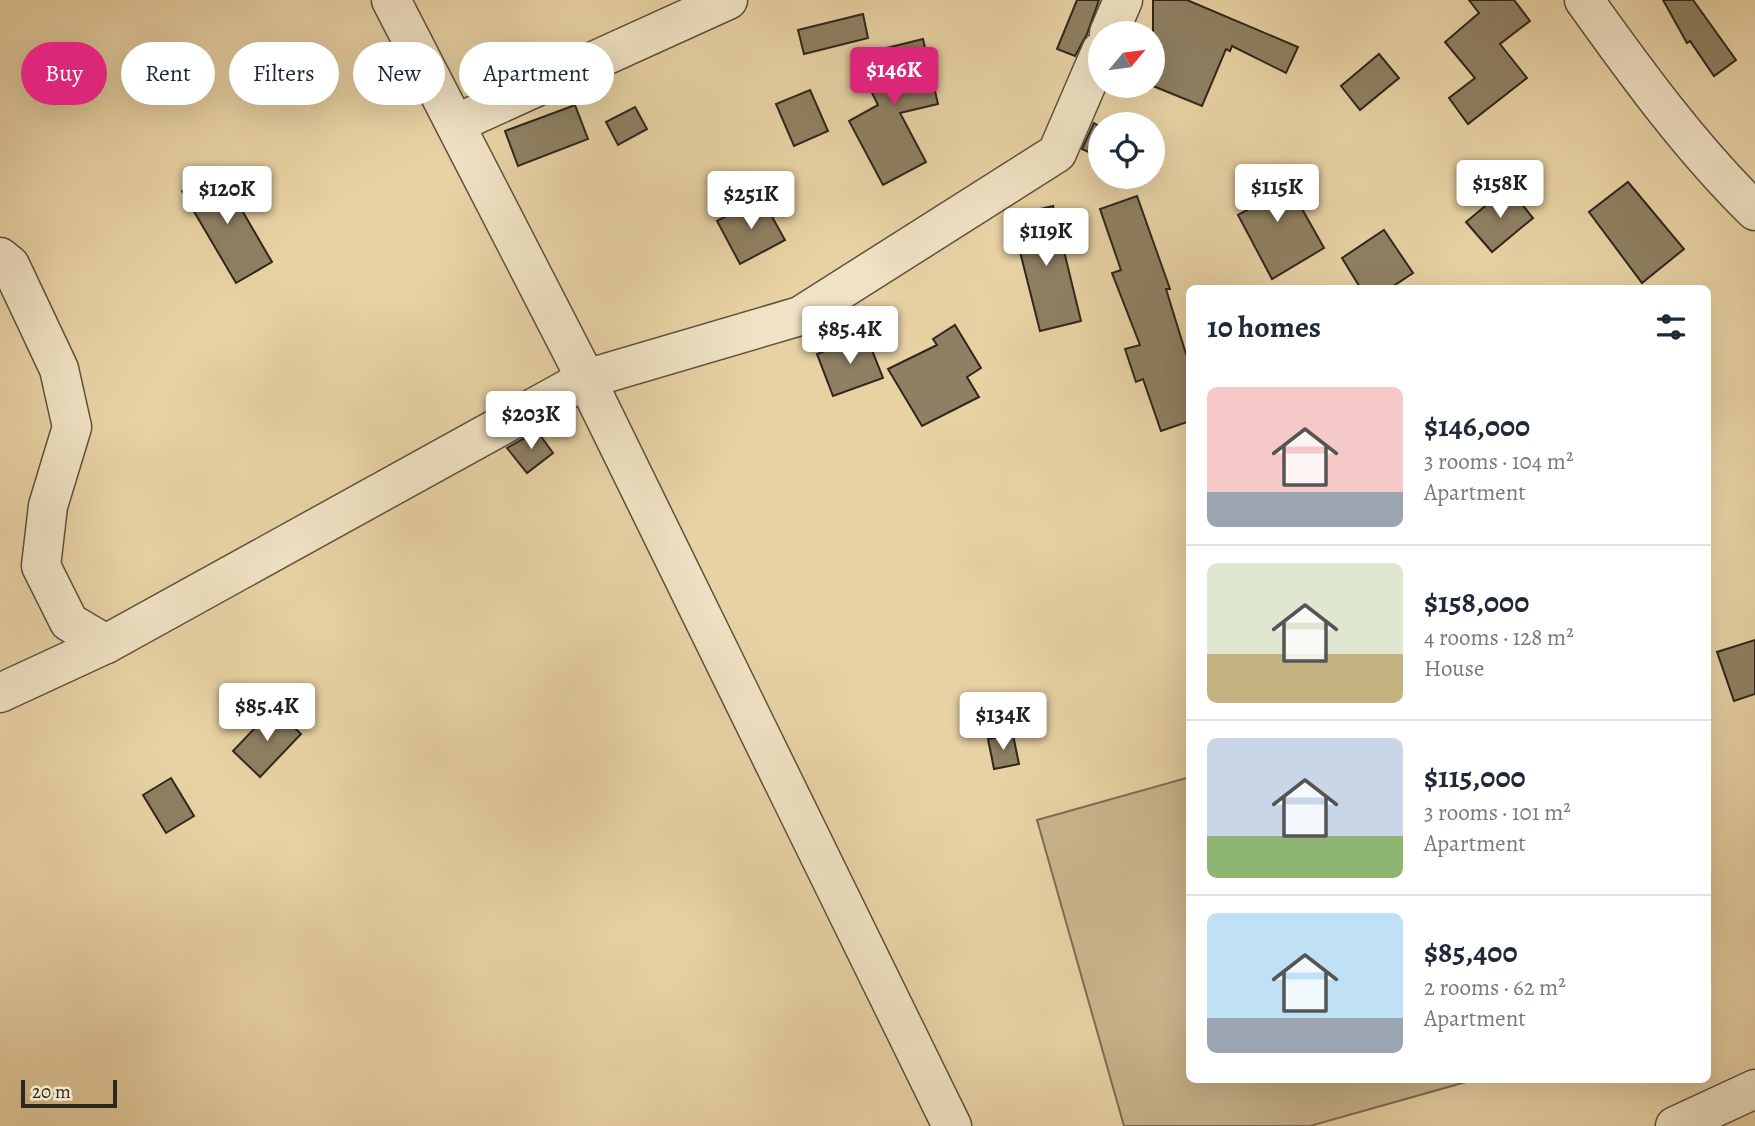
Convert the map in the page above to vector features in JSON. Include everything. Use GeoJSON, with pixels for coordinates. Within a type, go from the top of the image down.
{"type":"FeatureCollection","features":[{"type":"Feature","properties":{"kind":"street"},"geometry":{"type":"LineString","coordinates":[[391,0],[586,379],[952,1126]]}},
{"type":"Feature","properties":{"kind":"street"},"geometry":{"type":"LineString","coordinates":[[455,124],[728,0]]}},
{"type":"Feature","properties":{"kind":"street"},"geometry":{"type":"LineString","coordinates":[[1114,21],[1123,0]]}},
{"type":"Feature","properties":{"kind":"street"},"geometry":{"type":"LineString","coordinates":[[1584,0],[1660,105],[1720,177],[1755,211]]}},
{"type":"Feature","properties":{"kind":"street"},"geometry":{"type":"LineString","coordinates":[[0,693],[106,644],[586,379],[800,316],[1057,153],[1088,81]]}},
{"type":"Feature","properties":{"kind":"street"},"geometry":{"type":"LineString","coordinates":[[0,257],[10,265],[59,369],[72,427],[48,506],[41,566],[69,622],[106,644]]}},
{"type":"Feature","properties":{"kind":"street"},"geometry":{"type":"LineString","coordinates":[[1675,1126],[1755,1089]]}},
{"type":"Feature","properties":{"kind":"shaded area"},"geometry":{"type":"Polygon","coordinates":[[[1186,778],[1186,1083],[1462,1083],[1310,1126],[1124,1126],[1037,820],[1186,778]]]}},
{"type":"Feature","properties":{"kind":"building"},"geometry":{"type":"Polygon","coordinates":[[[1077,0],[1099,0],[1092,21],[1088,21],[1087,34],[1075,56],[1057,49],[1077,0]]]}},
{"type":"Feature","properties":{"kind":"building"},"geometry":{"type":"Polygon","coordinates":[[[1153,0],[1187,0],[1298,47],[1286,73],[1232,46],[1230,51],[1226,49],[1202,106],[1166,91],[1166,21],[1153,21],[1153,0]]]}},
{"type":"Feature","properties":{"kind":"building"},"geometry":{"type":"Polygon","coordinates":[[[1469,0],[1514,0],[1530,21],[1500,44],[1527,78],[1468,124],[1449,98],[1475,78],[1445,42],[1479,13],[1469,0]]]}},
{"type":"Feature","properties":{"kind":"building"},"geometry":{"type":"Polygon","coordinates":[[[1663,0],[1693,0],[1736,60],[1714,76],[1690,41],[1687,43],[1663,0]]]}},
{"type":"Feature","properties":{"kind":"building"},"geometry":{"type":"Polygon","coordinates":[[[863,14],[868,38],[804,54],[798,30],[863,14]]]}},
{"type":"Feature","properties":{"kind":"building"},"geometry":{"type":"Polygon","coordinates":[[[923,39],[938,104],[900,113],[926,162],[883,185],[849,121],[878,105],[854,56],[923,39]]]}},
{"type":"Feature","properties":{"kind":"building"},"geometry":{"type":"Polygon","coordinates":[[[1379,54],[1399,78],[1360,110],[1341,86],[1379,54]]]}},
{"type":"Feature","properties":{"kind":"building"},"geometry":{"type":"Polygon","coordinates":[[[810,90],[828,131],[794,146],[776,104],[810,90]]]}},
{"type":"Feature","properties":{"kind":"building"},"geometry":{"type":"Polygon","coordinates":[[[575,105],[588,139],[518,166],[505,131],[575,105]]]}},
{"type":"Feature","properties":{"kind":"building"},"geometry":{"type":"Polygon","coordinates":[[[635,107],[647,129],[618,145],[606,122],[635,107]]]}},
{"type":"Feature","properties":{"kind":"building"},"geometry":{"type":"Polygon","coordinates":[[[1088,136],[1088,152],[1082,149],[1088,136]]]}},
{"type":"Feature","properties":{"kind":"building"},"geometry":{"type":"Polygon","coordinates":[[[1279,168],[1324,248],[1272,279],[1238,215],[1247,210],[1237,191],[1279,168]]]}},
{"type":"Feature","properties":{"kind":"building"},"geometry":{"type":"Polygon","coordinates":[[[218,169],[272,262],[236,283],[182,191],[218,169]]]}},
{"type":"Feature","properties":{"kind":"building"},"geometry":{"type":"Polygon","coordinates":[[[1628,182],[1684,249],[1642,283],[1589,212],[1628,182]]]}},
{"type":"Feature","properties":{"kind":"building"},"geometry":{"type":"Polygon","coordinates":[[[1508,187],[1533,218],[1492,252],[1466,222],[1508,187]]]}},
{"type":"Feature","properties":{"kind":"building"},"geometry":{"type":"Polygon","coordinates":[[[1137,196],[1170,289],[1166,289],[1186,354],[1186,422],[1161,431],[1143,379],[1136,382],[1125,349],[1140,345],[1112,273],[1121,270],[1100,209],[1137,196]]]}},
{"type":"Feature","properties":{"kind":"building"},"geometry":{"type":"Polygon","coordinates":[[[761,197],[785,240],[740,264],[717,221],[761,197]]]}},
{"type":"Feature","properties":{"kind":"building"},"geometry":{"type":"Polygon","coordinates":[[[1053,206],[1081,321],[1040,331],[1011,216],[1053,206]]]}},
{"type":"Feature","properties":{"kind":"building"},"geometry":{"type":"Polygon","coordinates":[[[1384,230],[1413,273],[1395,285],[1359,285],[1342,258],[1384,230]]]}},
{"type":"Feature","properties":{"kind":"building"},"geometry":{"type":"Polygon","coordinates":[[[955,325],[981,368],[967,377],[979,397],[922,426],[888,369],[937,345],[933,339],[955,325]]]}},
{"type":"Feature","properties":{"kind":"building"},"geometry":{"type":"Polygon","coordinates":[[[866,335],[883,378],[833,396],[817,354],[866,335]]]}},
{"type":"Feature","properties":{"kind":"building"},"geometry":{"type":"Polygon","coordinates":[[[537,431],[553,453],[527,473],[507,448],[537,431]]]}},
{"type":"Feature","properties":{"kind":"building"},"geometry":{"type":"Polygon","coordinates":[[[1755,640],[1755,694],[1734,701],[1717,652],[1755,640]]]}},
{"type":"Feature","properties":{"kind":"building"},"geometry":{"type":"Polygon","coordinates":[[[274,708],[301,734],[260,777],[233,751],[274,708]]]}},
{"type":"Feature","properties":{"kind":"building"},"geometry":{"type":"Polygon","coordinates":[[[1013,735],[1019,764],[994,769],[988,739],[1013,735]]]}},
{"type":"Feature","properties":{"kind":"building"},"geometry":{"type":"Polygon","coordinates":[[[171,778],[194,816],[166,833],[143,795],[171,778]]]}}]}
